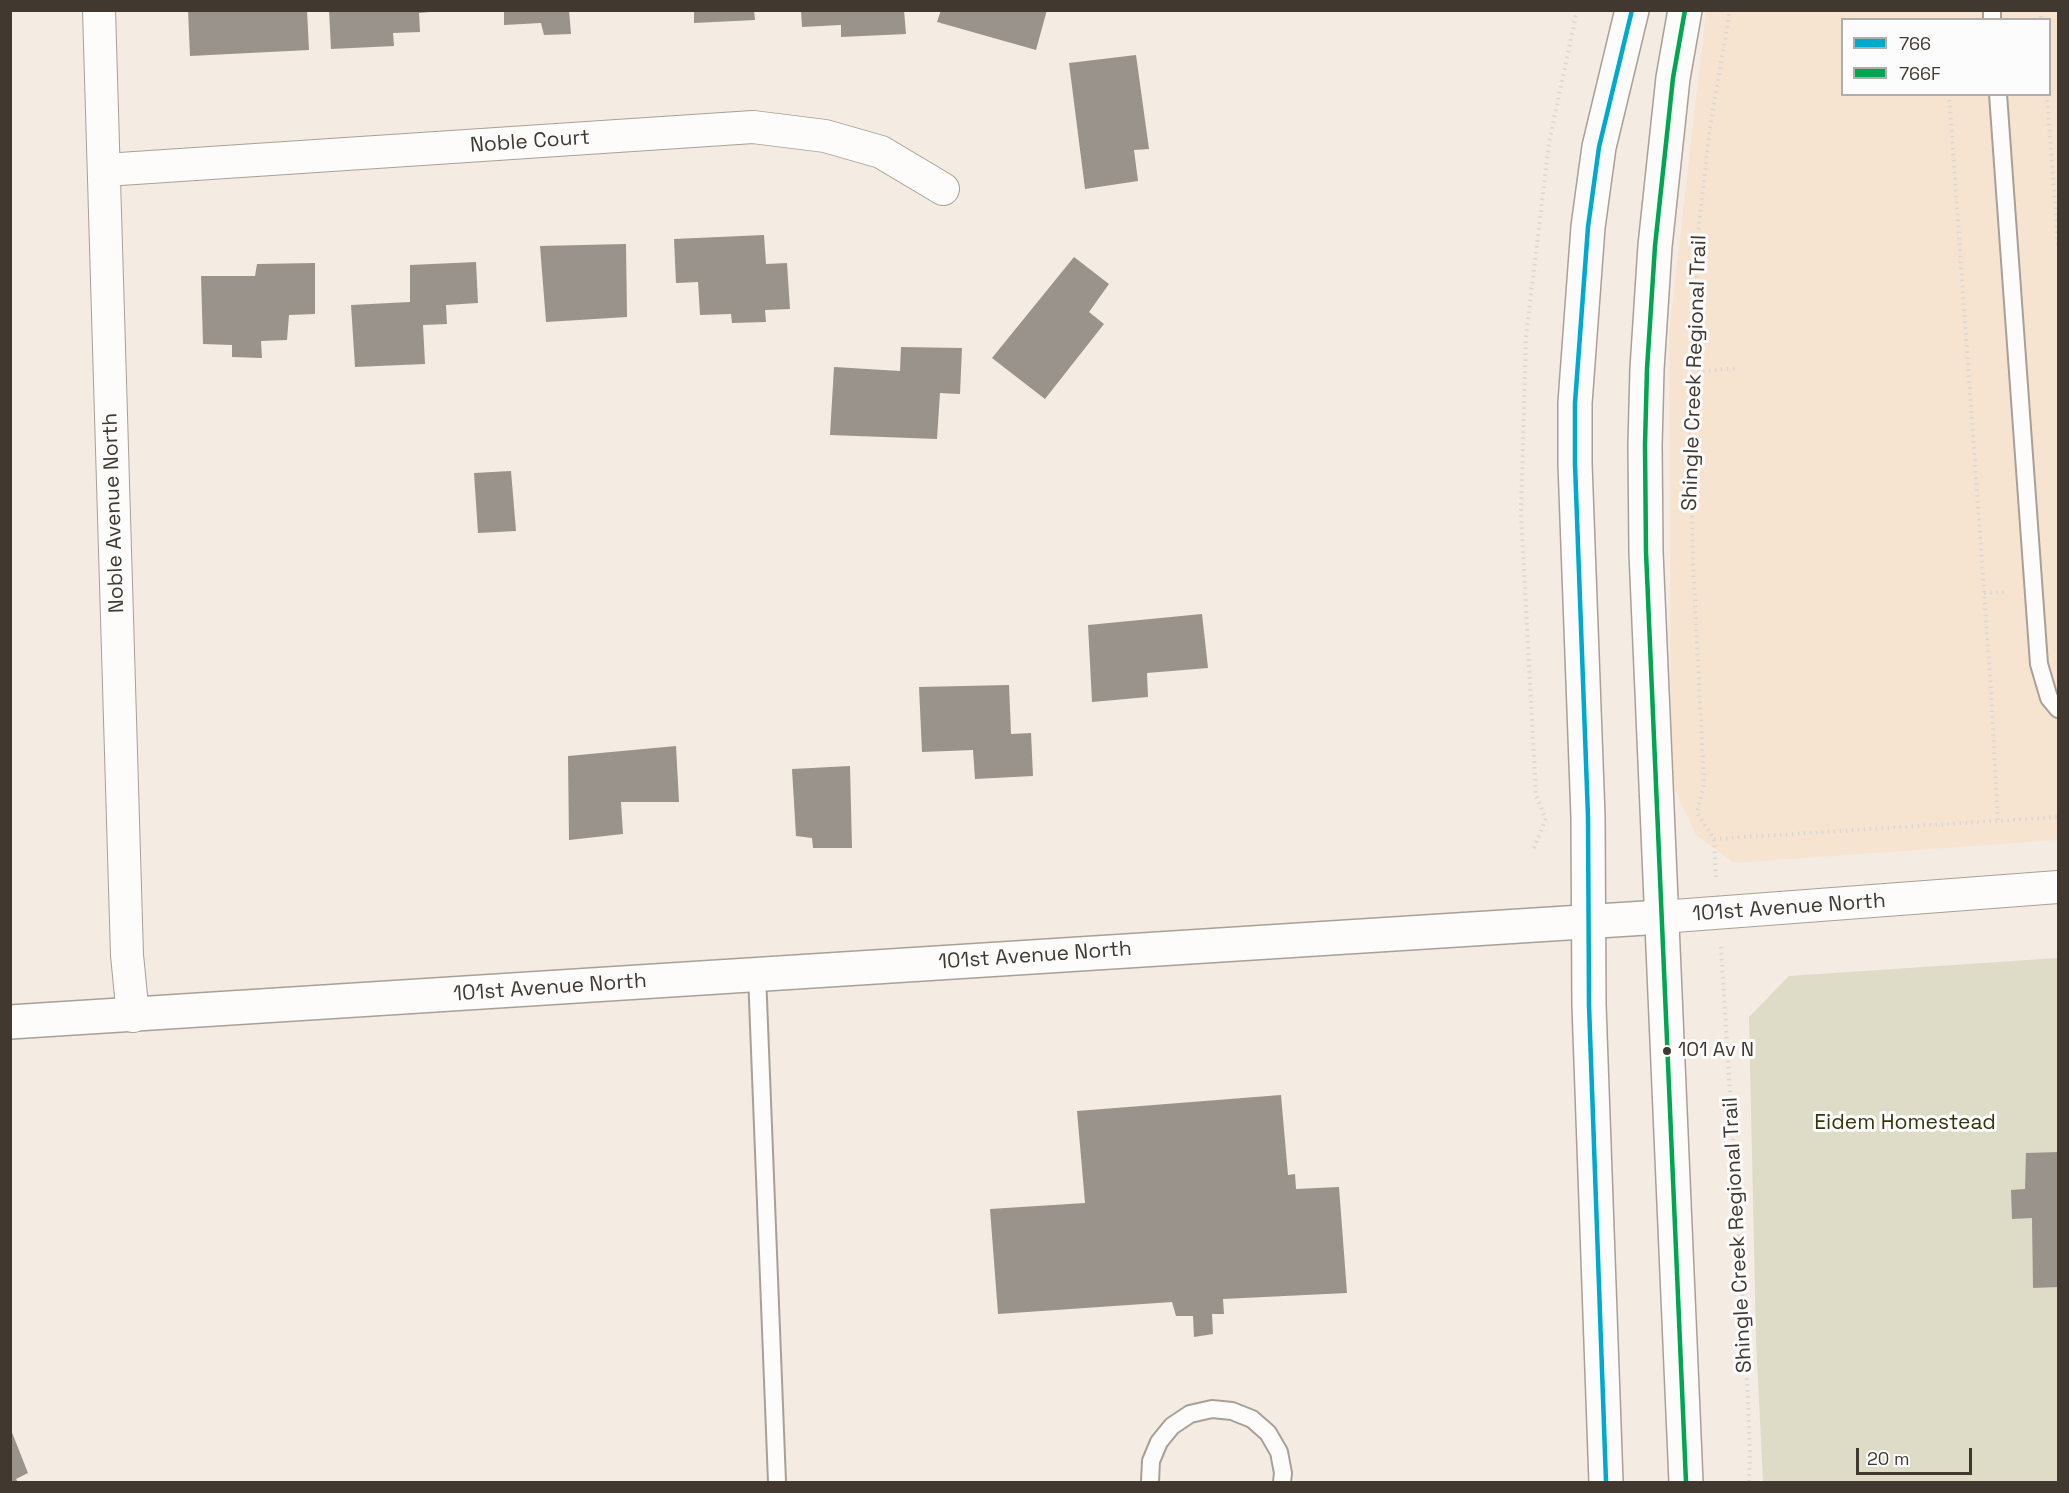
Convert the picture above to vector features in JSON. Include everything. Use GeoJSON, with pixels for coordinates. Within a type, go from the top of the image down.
{"type":"FeatureCollection","features":[{"type":"Feature","properties":{"kind":"main road"},"geometry":{"type":"LineString","coordinates":[[1606,1482],[1588,1005],[1588,817],[1575,464],[1575,404],[1588,227],[1599,147],[1632,10]]}},
{"type":"Feature","properties":{"kind":"main road"},"geometry":{"type":"LineString","coordinates":[[1685,10],[1673,78],[1656,234],[1646,412],[1646,552],[1686,1482]]}},
{"type":"Feature","properties":{"kind":"main road","name":"101st Avenue North"},"geometry":{"type":"LineString","coordinates":[[10,1022],[133,1016],[1661,917]]}},
{"type":"Feature","properties":{"kind":"street","name":"Noble Avenue North"},"geometry":{"type":"LineString","coordinates":[[99,10],[127,956],[133,1016]]}},
{"type":"Feature","properties":{"kind":"street","name":"Noble Court"},"geometry":{"type":"LineString","coordinates":[[105,170],[753,127],[825,136],[881,152],[943,189]]}},
{"type":"Feature","properties":{"kind":"street","name":"101st Avenue North"},"geometry":{"type":"LineString","coordinates":[[1661,917],[2058,887]]}},
{"type":"Feature","properties":{"kind":"lane"},"geometry":{"type":"LineString","coordinates":[[1998,96],[2039,664],[2049,698],[2058,709]]}},
{"type":"Feature","properties":{"kind":"lane"},"geometry":{"type":"LineString","coordinates":[[757,974],[777,1482]]}},
{"type":"Feature","properties":{"kind":"lane"},"geometry":{"type":"LineString","coordinates":[[1150,1482],[1151,1461],[1159,1442],[1172,1425],[1190,1414],[1212,1409],[1232,1412],[1252,1419],[1268,1433],[1279,1452],[1283,1473],[1282,1482]]}},
{"type":"Feature","properties":{"kind":"path","name":"Shingle Creek Regional Trail"},"geometry":{"type":"LineString","coordinates":[[1730,10],[1710,128],[1699,224],[1691,372],[1689,465],[1698,696],[1704,784],[1697,813],[1714,839],[1998,822]]}},
{"type":"Feature","properties":{"kind":"path"},"geometry":{"type":"LineString","coordinates":[[1949,96],[1998,822],[2058,817]]}},
{"type":"Feature","properties":{"kind":"path"},"geometry":{"type":"LineString","coordinates":[[2047,96],[2058,247]]}},
{"type":"Feature","properties":{"kind":"path"},"geometry":{"type":"LineString","coordinates":[[1691,372],[1739,368]]}},
{"type":"Feature","properties":{"kind":"path","name":"Shingle Creek Regional Trail"},"geometry":{"type":"LineString","coordinates":[[1724,988],[1746,1352],[1749,1482]]}},
{"type":"Feature","properties":{"kind":"shaded area"},"geometry":{"type":"Polygon","coordinates":[[[1706,11],[2058,11],[2058,840],[1734,863],[1696,835],[1671,781],[1669,334],[1706,11]]]}},
{"type":"Feature","properties":{"kind":"green space","name":"Eidem Homestead"},"geometry":{"type":"Polygon","coordinates":[[[2058,958],[2058,1482],[1763,1482],[1756,1340],[1749,1017],[1789,976],[2058,958]]]}},
{"type":"Feature","properties":{"kind":"building"},"geometry":{"type":"Polygon","coordinates":[[[188,10],[307,10],[309,50],[190,56],[188,10]]]}},
{"type":"Feature","properties":{"kind":"building"},"geometry":{"type":"Polygon","coordinates":[[[329,10],[430,10],[430,12],[419,13],[420,32],[393,33],[394,46],[331,49],[329,10]]]}},
{"type":"Feature","properties":{"kind":"building"},"geometry":{"type":"Polygon","coordinates":[[[504,10],[569,10],[571,34],[544,35],[541,23],[504,25],[504,10]]]}},
{"type":"Feature","properties":{"kind":"building"},"geometry":{"type":"Polygon","coordinates":[[[694,10],[754,10],[755,20],[694,23],[694,10]]]}},
{"type":"Feature","properties":{"kind":"building"},"geometry":{"type":"Polygon","coordinates":[[[801,10],[904,10],[906,34],[841,37],[841,25],[802,27],[801,10]]]}},
{"type":"Feature","properties":{"kind":"building"},"geometry":{"type":"Polygon","coordinates":[[[941,10],[1047,10],[1036,50],[937,22],[941,10]]]}},
{"type":"Feature","properties":{"kind":"building"},"geometry":{"type":"Polygon","coordinates":[[[1136,55],[1149,149],[1134,150],[1138,181],[1085,189],[1069,63],[1136,55]]]}},
{"type":"Feature","properties":{"kind":"building"},"geometry":{"type":"Polygon","coordinates":[[[764,235],[766,264],[787,263],[790,309],[765,310],[766,322],[732,323],[731,314],[700,315],[698,282],[676,283],[674,239],[764,235]]]}},
{"type":"Feature","properties":{"kind":"building"},"geometry":{"type":"Polygon","coordinates":[[[626,244],[627,317],[546,322],[540,246],[626,244]]]}},
{"type":"Feature","properties":{"kind":"building"},"geometry":{"type":"Polygon","coordinates":[[[1074,257],[1109,284],[1089,312],[1104,324],[1045,399],[992,358],[1074,257]]]}},
{"type":"Feature","properties":{"kind":"building"},"geometry":{"type":"Polygon","coordinates":[[[476,262],[478,303],[446,305],[447,324],[423,325],[425,364],[355,367],[351,305],[410,302],[410,265],[476,262]]]}},
{"type":"Feature","properties":{"kind":"building"},"geometry":{"type":"Polygon","coordinates":[[[315,263],[315,314],[289,315],[287,340],[261,341],[262,358],[232,357],[232,345],[203,344],[201,276],[255,276],[257,264],[315,263]]]}},
{"type":"Feature","properties":{"kind":"building"},"geometry":{"type":"Polygon","coordinates":[[[901,347],[962,348],[960,394],[940,393],[937,439],[830,435],[834,367],[900,371],[901,347]]]}},
{"type":"Feature","properties":{"kind":"building"},"geometry":{"type":"Polygon","coordinates":[[[511,471],[516,531],[478,533],[474,473],[511,471]]]}},
{"type":"Feature","properties":{"kind":"building"},"geometry":{"type":"Polygon","coordinates":[[[1202,614],[1208,668],[1147,673],[1148,697],[1092,702],[1088,625],[1202,614]]]}},
{"type":"Feature","properties":{"kind":"building"},"geometry":{"type":"Polygon","coordinates":[[[1009,685],[1011,734],[1031,733],[1033,776],[975,779],[973,750],[922,752],[919,687],[1009,685]]]}},
{"type":"Feature","properties":{"kind":"building"},"geometry":{"type":"Polygon","coordinates":[[[676,746],[679,802],[621,802],[623,834],[569,840],[568,756],[676,746]]]}},
{"type":"Feature","properties":{"kind":"building"},"geometry":{"type":"Polygon","coordinates":[[[850,766],[852,848],[813,848],[812,838],[796,836],[792,769],[850,766]]]}},
{"type":"Feature","properties":{"kind":"building"},"geometry":{"type":"Polygon","coordinates":[[[1281,1095],[1288,1175],[1295,1174],[1296,1189],[1339,1187],[1347,1293],[1223,1299],[1224,1314],[1212,1314],[1213,1334],[1194,1337],[1193,1316],[1176,1316],[1172,1302],[998,1314],[990,1209],[1085,1203],[1077,1111],[1281,1095]]]}},
{"type":"Feature","properties":{"kind":"building"},"geometry":{"type":"Polygon","coordinates":[[[2058,1152],[2058,1287],[2033,1288],[2032,1218],[2012,1219],[2011,1190],[2025,1189],[2026,1153],[2058,1152]]]}},
{"type":"Feature","properties":{"kind":"building"},"geometry":{"type":"Polygon","coordinates":[[[11,1430],[28,1473],[16,1479],[18,1482],[10,1482],[11,1430]]]}},
{"type":"Feature","properties":{"kind":"transit line","name":"766"},"geometry":{"type":"LineString","coordinates":[[1606,1482],[1589,1005],[1588,817],[1575,464],[1575,403],[1588,227],[1599,147],[1632,10]]}},
{"type":"Feature","properties":{"kind":"transit line","name":"766F"},"geometry":{"type":"LineString","coordinates":[[1685,10],[1673,78],[1655,246],[1647,369],[1645,445],[1646,552],[1686,1482]]}},
{"type":"Feature","properties":{"kind":"place","name":"101 Av N"},"geometry":{"type":"Point","coordinates":[1667,1051]}}]}
